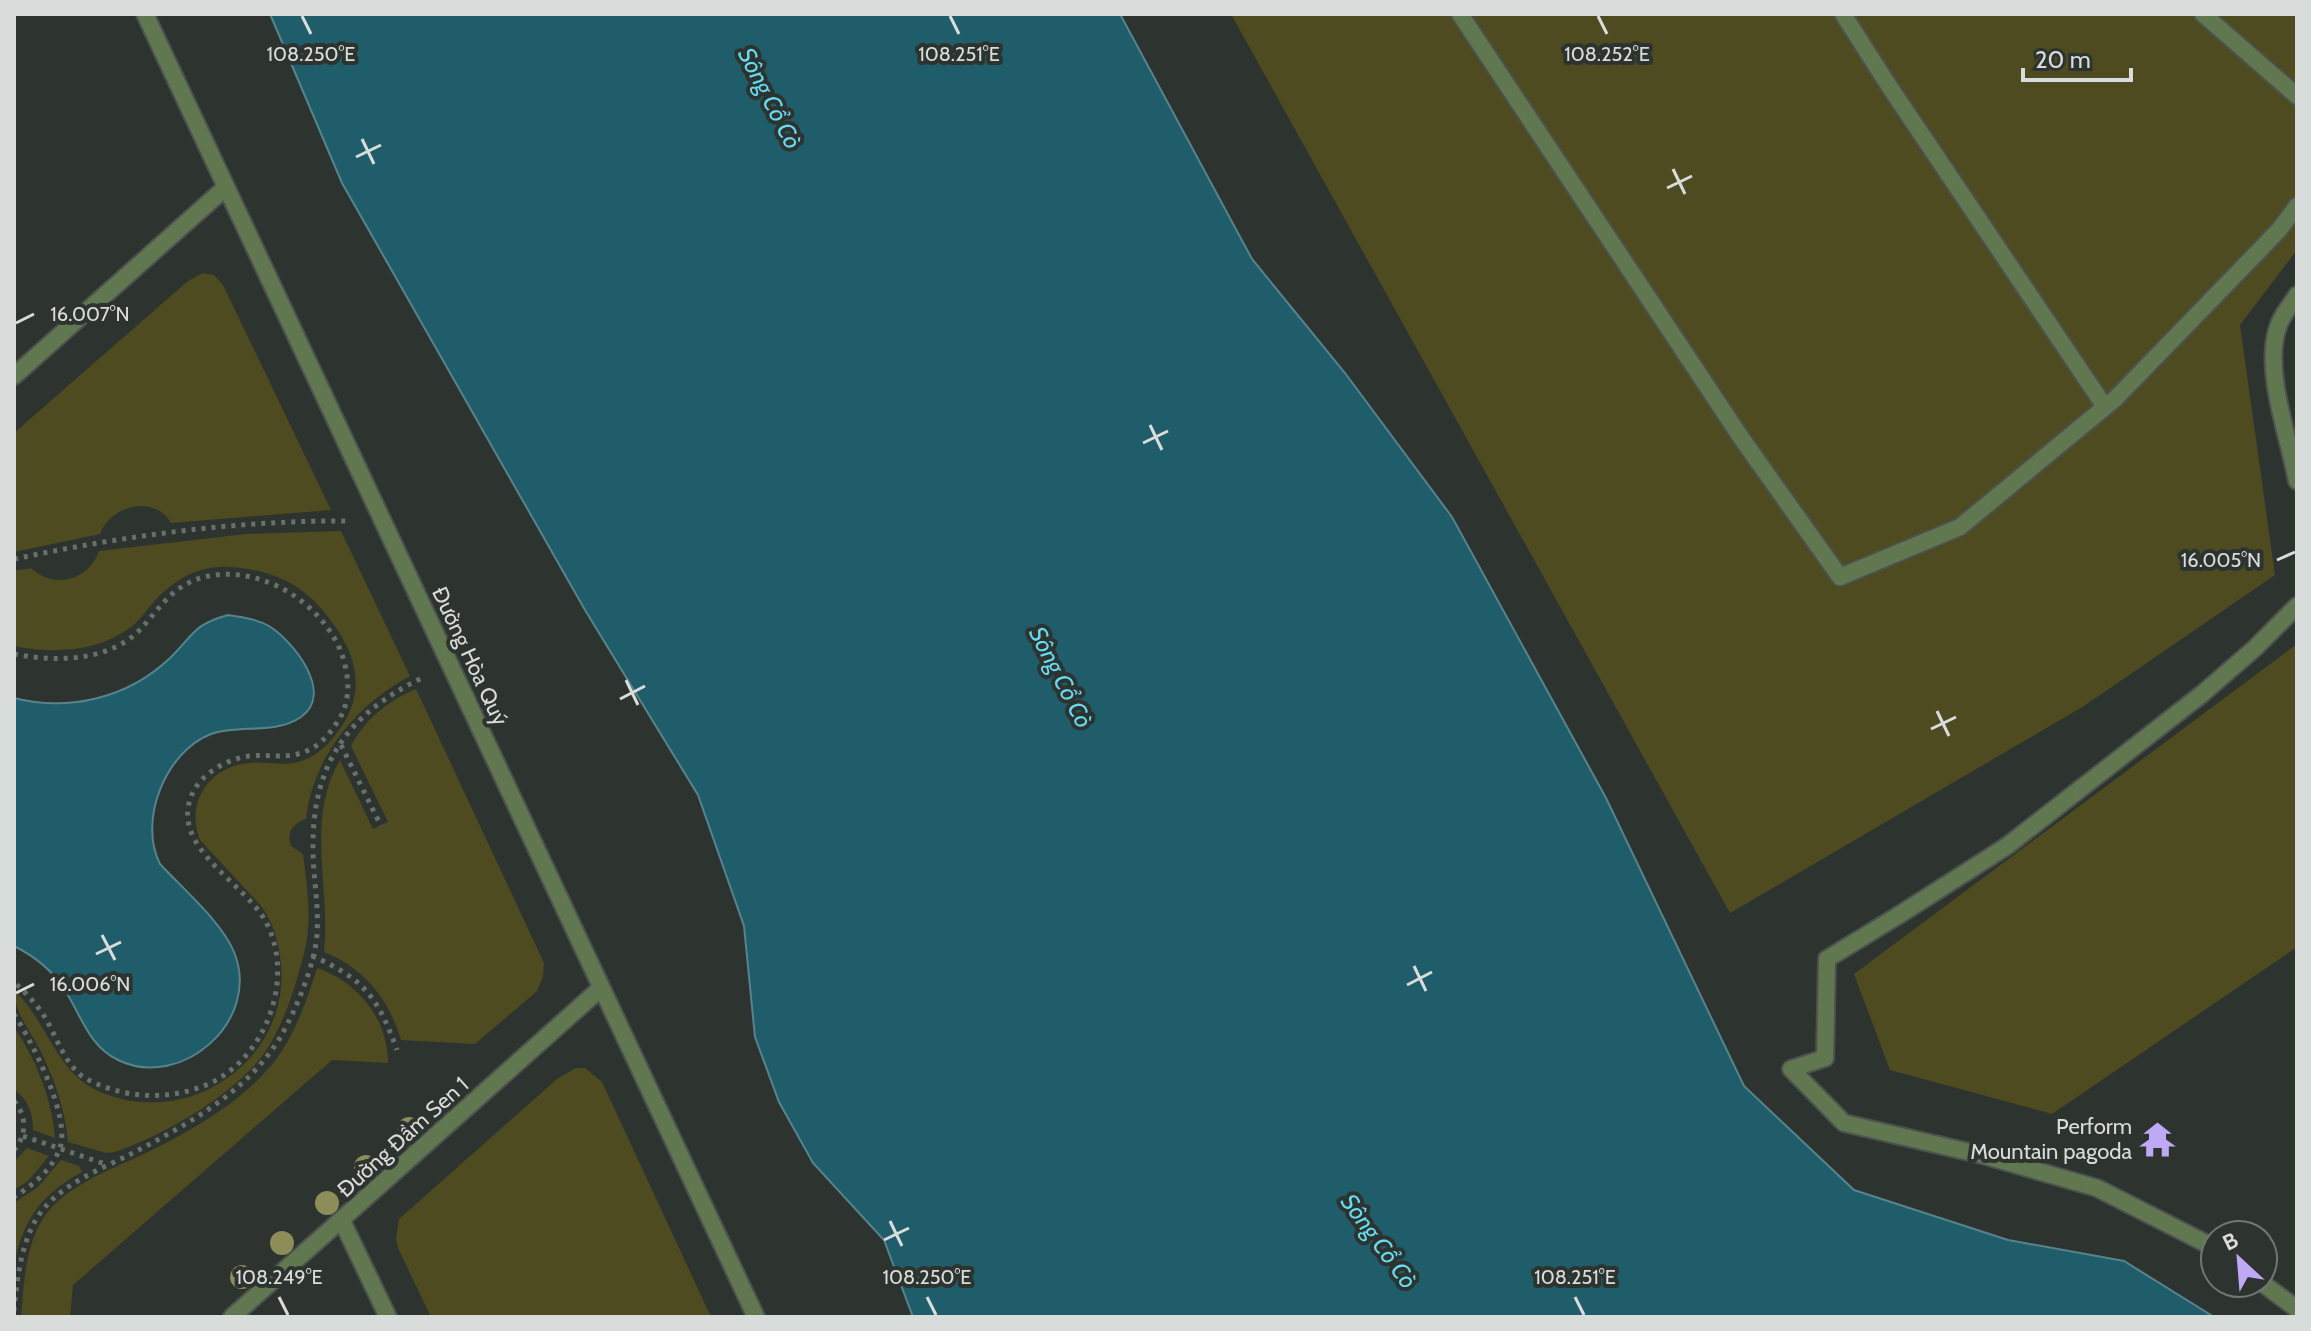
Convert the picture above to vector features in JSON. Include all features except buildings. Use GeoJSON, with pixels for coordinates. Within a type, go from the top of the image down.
{"type":"FeatureCollection","features":[{"type":"Feature","properties":{"kind":"street","name":"Đường Hòa Quý"},"geometry":{"type":"LineString","coordinates":[[145,14],[756,1317]]}},
{"type":"Feature","properties":{"kind":"street"},"geometry":{"type":"LineString","coordinates":[[1460,14],[1742,439],[1840,577],[1960,527],[2105,407],[2279,230],[2297,206]]}},
{"type":"Feature","properties":{"kind":"street"},"geometry":{"type":"LineString","coordinates":[[1843,14],[2105,407]]}},
{"type":"Feature","properties":{"kind":"street"},"geometry":{"type":"LineString","coordinates":[[2203,14],[2297,96]]}},
{"type":"Feature","properties":{"kind":"street"},"geometry":{"type":"LineString","coordinates":[[14,376],[225,188]]}},
{"type":"Feature","properties":{"kind":"street"},"geometry":{"type":"LineString","coordinates":[[2297,295],[2278,327],[2273,354],[2297,481]]}},
{"type":"Feature","properties":{"kind":"street"},"geometry":{"type":"LineString","coordinates":[[2199,1240],[2097,1188],[1982,1155],[1844,1123],[1791,1069],[1825,1058],[1827,959],[2019,837],[2202,694],[2297,606]]}},
{"type":"Feature","properties":{"kind":"street","name":"Đường Đầm Sen 1"},"geometry":{"type":"LineString","coordinates":[[232,1317],[601,988]]}},
{"type":"Feature","properties":{"kind":"street"},"geometry":{"type":"LineString","coordinates":[[342,1221],[388,1317]]}},
{"type":"Feature","properties":{"kind":"street"},"geometry":{"type":"LineString","coordinates":[[2279,1296],[2297,1309]]}},
{"type":"Feature","properties":{"kind":"path"},"geometry":{"type":"LineString","coordinates":[[14,559],[167,533],[349,521]]}},
{"type":"Feature","properties":{"kind":"path"},"geometry":{"type":"LineString","coordinates":[[14,654],[56,659],[105,651],[142,629],[184,584],[202,576],[224,574],[267,581],[304,602],[331,634],[343,657],[348,677],[348,697],[343,714],[319,745],[289,757],[248,756],[230,761],[214,769],[191,796],[187,816],[190,833],[200,848],[254,905],[267,923],[274,946],[276,971],[271,1015],[254,1047],[227,1073],[208,1085],[166,1096],[124,1092],[100,1085],[81,1075],[69,1061],[39,1009],[14,982]]}},
{"type":"Feature","properties":{"kind":"path"},"geometry":{"type":"LineString","coordinates":[[14,1311],[24,1247],[44,1207],[61,1192],[204,1112],[240,1087],[266,1061],[283,1032],[317,937],[314,810],[324,771],[340,744],[366,713],[394,691],[422,678]]}},
{"type":"Feature","properties":{"kind":"path"},"geometry":{"type":"LineString","coordinates":[[340,744],[381,826]]}},
{"type":"Feature","properties":{"kind":"path"},"geometry":{"type":"LineString","coordinates":[[312,956],[339,968],[360,982],[373,996],[385,1017],[397,1050]]}},
{"type":"Feature","properties":{"kind":"path"},"geometry":{"type":"LineString","coordinates":[[14,1014],[42,1064],[60,1123],[60,1148],[50,1167],[32,1186],[14,1197]]}},
{"type":"Feature","properties":{"kind":"path"},"geometry":{"type":"LineString","coordinates":[[14,1101],[24,1120],[23,1136],[14,1150]]}},
{"type":"Feature","properties":{"kind":"path"},"geometry":{"type":"LineString","coordinates":[[23,1136],[108,1165]]}},
{"type":"Feature","properties":{"kind":"shaded area"},"geometry":{"type":"Polygon","coordinates":[[[1231,14],[2297,14],[2297,250],[2240,325],[2275,575],[2084,706],[1730,913],[1231,14]]]}},
{"type":"Feature","properties":{"kind":"shaded area"},"geometry":{"type":"Polygon","coordinates":[[[203,273],[214,275],[223,285],[331,510],[171,523],[154,508],[133,507],[113,516],[100,534],[14,552],[14,433],[188,281],[203,273]]]}},
{"type":"Feature","properties":{"kind":"shaded area"},"geometry":{"type":"Polygon","coordinates":[[[341,531],[410,676],[372,702],[340,736],[317,775],[306,819],[297,823],[290,833],[291,846],[303,854],[308,919],[304,955],[282,1020],[269,1046],[249,1071],[215,1100],[175,1125],[115,1152],[106,1153],[68,1142],[55,1085],[20,1014],[14,990],[72,1072],[98,1091],[132,1101],[165,1102],[197,1094],[226,1079],[251,1057],[269,1030],[279,999],[279,949],[273,927],[262,907],[200,840],[196,826],[198,800],[212,779],[235,766],[250,763],[290,764],[318,752],[333,738],[347,717],[354,700],[356,683],[349,650],[330,619],[308,595],[266,573],[230,567],[196,572],[168,589],[134,625],[118,635],[90,646],[44,650],[14,646],[14,571],[31,568],[50,579],[70,579],[87,569],[99,551],[246,534],[341,531]]]}},
{"type":"Feature","properties":{"kind":"shaded area"},"geometry":{"type":"Polygon","coordinates":[[[2297,644],[2297,947],[2052,1114],[1890,1070],[1854,974],[2297,644]]]}},
{"type":"Feature","properties":{"kind":"shaded area"},"geometry":{"type":"Polygon","coordinates":[[[416,689],[544,963],[543,977],[537,991],[475,1044],[401,1040],[390,1011],[373,987],[351,967],[324,952],[321,830],[330,783],[340,760],[373,829],[388,822],[351,746],[379,712],[416,689]]]}},
{"type":"Feature","properties":{"kind":"shaded area"},"geometry":{"type":"Polygon","coordinates":[[[317,968],[345,983],[368,1004],[383,1032],[388,1063],[332,1060],[73,1285],[70,1317],[21,1317],[29,1252],[38,1228],[52,1207],[85,1182],[191,1129],[245,1092],[274,1062],[288,1040],[305,1005],[317,968]]]}},
{"type":"Feature","properties":{"kind":"shaded area"},"geometry":{"type":"Polygon","coordinates":[[[14,1027],[42,1080],[55,1138],[33,1130],[29,1107],[14,1089],[14,1027]]]}},
{"type":"Feature","properties":{"kind":"shaded area"},"geometry":{"type":"Polygon","coordinates":[[[576,1068],[585,1068],[602,1082],[711,1317],[431,1317],[398,1248],[399,1219],[557,1079],[576,1068]]]}},
{"type":"Feature","properties":{"kind":"shaded area"},"geometry":{"type":"Polygon","coordinates":[[[27,1148],[49,1156],[28,1181],[14,1190],[14,1162],[27,1148]]]}},
{"type":"Feature","properties":{"kind":"shaded area"},"geometry":{"type":"Polygon","coordinates":[[[61,1160],[79,1166],[82,1172],[55,1190],[36,1209],[23,1233],[14,1264],[14,1203],[38,1187],[61,1160]]]}},
{"type":"Feature","properties":{"kind":"water","name":"Sông Cổ Cò"},"geometry":{"type":"Polygon","coordinates":[[[270,14],[1120,14],[1252,259],[1345,373],[1452,517],[1606,798],[1744,1086],[1854,1190],[2008,1240],[2124,1261],[2214,1317],[913,1317],[884,1240],[813,1163],[779,1102],[755,1037],[744,926],[698,795],[585,610],[342,183],[270,14]]]}},
{"type":"Feature","properties":{"kind":"water"},"geometry":{"type":"Polygon","coordinates":[[[228,615],[259,622],[279,633],[307,668],[314,695],[310,707],[291,722],[269,728],[222,731],[195,743],[169,772],[160,790],[152,828],[160,864],[220,929],[234,952],[240,977],[237,1002],[226,1024],[210,1043],[190,1057],[167,1066],[143,1067],[118,1060],[99,1047],[54,976],[14,946],[14,698],[35,702],[76,702],[117,692],[153,672],[200,627],[228,615]]]}},
{"type":"Feature","properties":{"kind":"place","name":"Perform Mountain pagoda"},"geometry":{"type":"Point","coordinates":[2158,1139]}}]}
